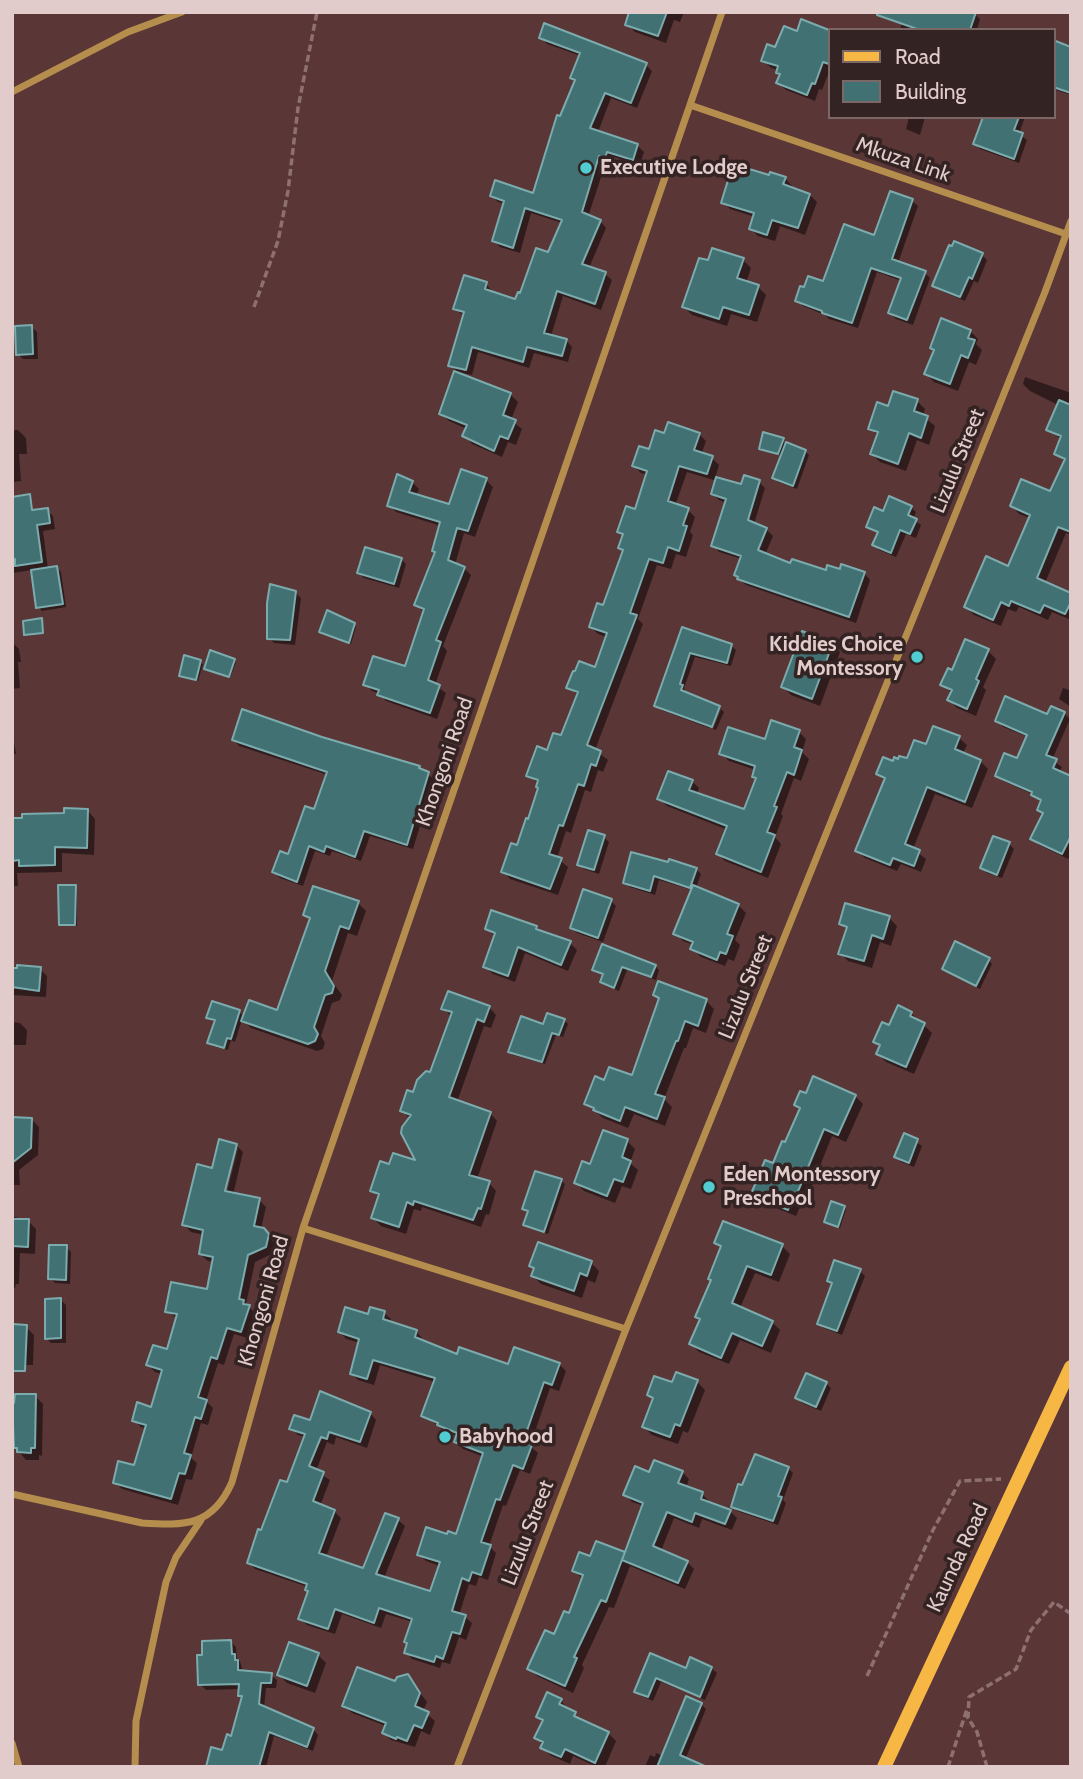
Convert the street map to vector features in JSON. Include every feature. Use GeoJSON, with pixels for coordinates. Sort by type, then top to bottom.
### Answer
{"type":"FeatureCollection","features":[{"type":"Feature","properties":{"kind":"main road","name":"Kaunda Road"},"geometry":{"type":"LineString","coordinates":[[884,1767],[1071,1367]]}},
{"type":"Feature","properties":{"kind":"street"},"geometry":{"type":"LineString","coordinates":[[12,92],[128,32],[182,12]]}},
{"type":"Feature","properties":{"kind":"street","name":"Khongoni Road"},"geometry":{"type":"LineString","coordinates":[[135,1767],[136,1721],[166,1583],[176,1557],[202,1519],[215,1511],[225,1499],[232,1482],[303,1228],[722,12]]}},
{"type":"Feature","properties":{"kind":"street","name":"Mkuza Link"},"geometry":{"type":"LineString","coordinates":[[690,105],[1066,234]]}},
{"type":"Feature","properties":{"kind":"street","name":"Lizulu Street"},"geometry":{"type":"LineString","coordinates":[[457,1767],[626,1329],[1040,305],[1071,221]]}},
{"type":"Feature","properties":{"kind":"street"},"geometry":{"type":"LineString","coordinates":[[303,1228],[626,1329]]}},
{"type":"Feature","properties":{"kind":"street"},"geometry":{"type":"LineString","coordinates":[[12,1494],[142,1523],[182,1524],[202,1519]]}},
{"type":"Feature","properties":{"kind":"street"},"geometry":{"type":"LineString","coordinates":[[12,1743],[19,1767]]}},
{"type":"Feature","properties":{"kind":"path"},"geometry":{"type":"LineString","coordinates":[[254,307],[278,241],[288,191],[298,108],[317,12]]}},
{"type":"Feature","properties":{"kind":"path"},"geometry":{"type":"LineString","coordinates":[[867,1676],[933,1530],[960,1481],[1018,1479]]}},
{"type":"Feature","properties":{"kind":"path"},"geometry":{"type":"LineString","coordinates":[[948,1767],[969,1697],[1016,1669],[1031,1630],[1054,1602],[1071,1614]]}},
{"type":"Feature","properties":{"kind":"path"},"geometry":{"type":"LineString","coordinates":[[967,1707],[968,1718],[977,1732],[987,1767]]}},
{"type":"Feature","properties":{"kind":"building"},"geometry":{"type":"Polygon","coordinates":[[[629,12],[667,12],[658,36],[625,25],[629,12]]]}},
{"type":"Feature","properties":{"kind":"building"},"geometry":{"type":"Polygon","coordinates":[[[877,12],[976,12],[971,28],[914,28],[877,15],[877,12]]]}},
{"type":"Feature","properties":{"kind":"building"},"geometry":{"type":"Polygon","coordinates":[[[801,19],[828,30],[828,64],[823,62],[815,84],[812,83],[807,95],[776,83],[780,74],[776,73],[778,66],[761,61],[767,44],[775,47],[784,26],[797,31],[801,19]]]}},
{"type":"Feature","properties":{"kind":"building"},"geometry":{"type":"Polygon","coordinates":[[[544,23],[647,63],[631,103],[605,93],[590,128],[638,144],[633,160],[607,152],[605,158],[599,156],[582,212],[601,220],[582,264],[606,272],[595,304],[557,291],[544,333],[567,339],[562,356],[527,347],[523,362],[472,347],[466,370],[448,366],[464,312],[453,309],[464,275],[487,282],[485,289],[515,299],[518,292],[520,293],[536,248],[548,252],[562,220],[525,208],[513,248],[492,241],[504,201],[490,196],[495,180],[533,193],[557,115],[560,116],[575,80],[570,78],[580,53],[539,38],[544,23]]]}},
{"type":"Feature","properties":{"kind":"building"},"geometry":{"type":"Polygon","coordinates":[[[1055,41],[1071,47],[1071,93],[1055,88],[1055,41]]]}},
{"type":"Feature","properties":{"kind":"building"},"geometry":{"type":"Polygon","coordinates":[[[982,119],[1018,119],[1014,130],[1023,133],[1014,159],[973,144],[982,119]]]}},
{"type":"Feature","properties":{"kind":"building"},"geometry":{"type":"Polygon","coordinates":[[[733,164],[769,175],[770,172],[786,177],[783,184],[810,194],[798,228],[772,220],[767,235],[749,229],[754,213],[721,203],[733,164]]]}},
{"type":"Feature","properties":{"kind":"building"},"geometry":{"type":"Polygon","coordinates":[[[890,191],[913,199],[892,259],[926,271],[907,320],[888,313],[901,278],[871,268],[852,323],[795,301],[800,286],[804,287],[808,276],[823,281],[844,224],[874,235],[890,191]]]}},
{"type":"Feature","properties":{"kind":"building"},"geometry":{"type":"Polygon","coordinates":[[[954,241],[983,253],[972,279],[969,277],[960,297],[932,286],[949,245],[952,246],[954,241]]]}},
{"type":"Feature","properties":{"kind":"building"},"geometry":{"type":"Polygon","coordinates":[[[712,248],[744,258],[737,278],[759,285],[749,315],[723,307],[719,319],[682,307],[699,258],[708,260],[712,248]]]}},
{"type":"Feature","properties":{"kind":"building"},"geometry":{"type":"Polygon","coordinates":[[[941,318],[971,330],[968,338],[975,340],[968,358],[961,355],[950,384],[924,374],[934,350],[930,348],[941,318]]]}},
{"type":"Feature","properties":{"kind":"building"},"geometry":{"type":"Polygon","coordinates":[[[32,325],[33,354],[16,355],[15,326],[32,325]]]}},
{"type":"Feature","properties":{"kind":"building"},"geometry":{"type":"Polygon","coordinates":[[[454,371],[511,393],[503,415],[516,420],[508,439],[500,436],[494,451],[462,436],[467,425],[439,414],[454,371]]]}},
{"type":"Feature","properties":{"kind":"building"},"geometry":{"type":"Polygon","coordinates":[[[893,391],[918,399],[914,411],[928,416],[921,438],[909,433],[898,464],[870,454],[878,432],[868,429],[877,402],[888,406],[893,391]]]}},
{"type":"Feature","properties":{"kind":"building"},"geometry":{"type":"Polygon","coordinates":[[[1059,400],[1071,405],[1071,532],[1058,527],[1037,578],[1071,593],[1071,602],[1065,614],[1044,605],[1040,613],[1011,601],[1009,606],[1001,602],[993,620],[964,607],[986,556],[1008,566],[1030,515],[1010,506],[1021,479],[1050,491],[1065,459],[1054,454],[1061,436],[1046,430],[1059,400]]]}},
{"type":"Feature","properties":{"kind":"building"},"geometry":{"type":"Polygon","coordinates":[[[668,422],[700,433],[694,450],[713,456],[707,474],[679,466],[668,501],[689,508],[683,525],[687,526],[679,551],[668,547],[663,563],[649,559],[630,613],[637,615],[587,745],[601,751],[596,766],[591,764],[584,786],[578,784],[563,826],[559,825],[549,854],[562,858],[550,889],[501,872],[511,843],[517,845],[538,788],[538,780],[526,776],[537,746],[547,750],[553,733],[561,735],[578,692],[566,688],[573,671],[579,661],[595,667],[607,633],[589,627],[597,603],[603,605],[623,550],[618,548],[623,534],[617,532],[626,506],[635,509],[647,471],[632,466],[639,446],[649,449],[655,430],[664,433],[668,422]]]}},
{"type":"Feature","properties":{"kind":"building"},"geometry":{"type":"Polygon","coordinates":[[[763,432],[784,438],[778,454],[759,449],[763,432]]]}},
{"type":"Feature","properties":{"kind":"building"},"geometry":{"type":"Polygon","coordinates":[[[786,442],[806,450],[793,486],[772,478],[786,442]]]}},
{"type":"Feature","properties":{"kind":"building"},"geometry":{"type":"Polygon","coordinates":[[[461,469],[487,478],[468,531],[457,528],[448,560],[465,567],[436,640],[441,642],[428,680],[440,685],[430,713],[377,695],[379,690],[363,685],[373,656],[405,666],[424,609],[414,605],[435,552],[432,551],[440,522],[387,506],[397,474],[413,481],[409,492],[449,504],[461,469]]]}},
{"type":"Feature","properties":{"kind":"building"},"geometry":{"type":"Polygon","coordinates":[[[744,475],[760,480],[748,520],[767,528],[758,550],[790,563],[792,559],[826,570],[827,565],[840,569],[841,564],[865,572],[849,617],[737,579],[734,575],[741,556],[711,546],[726,499],[711,494],[716,477],[741,484],[744,475]]]}},
{"type":"Feature","properties":{"kind":"building"},"geometry":{"type":"Polygon","coordinates":[[[30,494],[32,510],[48,508],[50,523],[37,525],[42,562],[15,566],[15,559],[12,560],[12,497],[30,494]]]}},
{"type":"Feature","properties":{"kind":"building"},"geometry":{"type":"Polygon","coordinates":[[[889,496],[912,506],[908,515],[917,519],[910,534],[900,530],[891,553],[872,545],[878,532],[866,527],[874,507],[883,511],[889,496]]]}},
{"type":"Feature","properties":{"kind":"building"},"geometry":{"type":"Polygon","coordinates":[[[365,547],[402,558],[394,584],[357,573],[365,547]]]}},
{"type":"Feature","properties":{"kind":"building"},"geometry":{"type":"Polygon","coordinates":[[[57,566],[63,604],[36,608],[31,570],[57,566]]]}},
{"type":"Feature","properties":{"kind":"building"},"geometry":{"type":"Polygon","coordinates":[[[270,584],[296,591],[290,640],[267,639],[270,584]]]}},
{"type":"Feature","properties":{"kind":"building"},"geometry":{"type":"Polygon","coordinates":[[[327,610],[355,623],[349,643],[319,632],[327,610]]]}},
{"type":"Feature","properties":{"kind":"building"},"geometry":{"type":"Polygon","coordinates":[[[42,618],[43,633],[24,635],[23,621],[42,618]]]}},
{"type":"Feature","properties":{"kind":"building"},"geometry":{"type":"Polygon","coordinates":[[[682,627],[732,644],[727,663],[690,653],[680,684],[683,685],[681,690],[720,706],[712,727],[654,706],[682,627]]]}},
{"type":"Feature","properties":{"kind":"building"},"geometry":{"type":"Polygon","coordinates":[[[802,631],[833,643],[812,699],[781,687],[802,631]]]}},
{"type":"Feature","properties":{"kind":"building"},"geometry":{"type":"Polygon","coordinates":[[[965,639],[989,649],[967,709],[947,700],[952,690],[940,685],[948,668],[952,670],[965,639]]]}},
{"type":"Feature","properties":{"kind":"building"},"geometry":{"type":"Polygon","coordinates":[[[210,650],[235,659],[229,677],[204,669],[210,650]]]}},
{"type":"Feature","properties":{"kind":"building"},"geometry":{"type":"Polygon","coordinates":[[[184,655],[201,660],[196,680],[179,676],[184,655]]]}},
{"type":"Feature","properties":{"kind":"building"},"geometry":{"type":"Polygon","coordinates":[[[1005,696],[1047,714],[1051,706],[1065,712],[1046,755],[1057,759],[1053,768],[1071,776],[1071,836],[1062,854],[1030,839],[1043,813],[1037,810],[1041,800],[1031,795],[1032,792],[995,776],[1004,753],[1017,758],[1027,735],[995,721],[1005,696]]]}},
{"type":"Feature","properties":{"kind":"building"},"geometry":{"type":"Polygon","coordinates":[[[242,709],[322,737],[420,766],[419,768],[429,772],[407,845],[364,831],[355,857],[326,846],[324,852],[309,846],[297,882],[272,872],[280,851],[288,854],[305,806],[314,809],[327,772],[232,740],[242,709]]]}},
{"type":"Feature","properties":{"kind":"building"},"geometry":{"type":"Polygon","coordinates":[[[771,720],[800,730],[794,747],[802,750],[794,775],[787,772],[774,806],[777,807],[767,832],[775,835],[761,872],[716,854],[727,826],[657,799],[668,771],[693,780],[689,790],[744,809],[756,778],[752,777],[755,766],[719,754],[728,727],[765,739],[771,720]]]}},
{"type":"Feature","properties":{"kind":"building"},"geometry":{"type":"Polygon","coordinates":[[[933,726],[960,736],[955,749],[981,760],[965,802],[927,787],[905,844],[920,850],[914,866],[893,858],[890,865],[855,851],[885,778],[876,774],[883,757],[893,761],[894,757],[907,758],[914,740],[926,744],[933,726]]]}},
{"type":"Feature","properties":{"kind":"building"},"geometry":{"type":"Polygon","coordinates":[[[64,808],[88,809],[87,848],[55,847],[55,865],[19,866],[19,860],[12,861],[12,818],[22,818],[22,814],[64,813],[64,808]]]}},
{"type":"Feature","properties":{"kind":"building"},"geometry":{"type":"Polygon","coordinates":[[[588,830],[605,835],[594,870],[577,865],[588,830]]]}},
{"type":"Feature","properties":{"kind":"building"},"geometry":{"type":"Polygon","coordinates":[[[993,836],[1010,842],[997,875],[980,868],[993,836]]]}},
{"type":"Feature","properties":{"kind":"building"},"geometry":{"type":"Polygon","coordinates":[[[631,852],[668,862],[669,859],[697,868],[690,888],[654,876],[650,891],[623,883],[631,852]]]}},
{"type":"Feature","properties":{"kind":"building"},"geometry":{"type":"Polygon","coordinates":[[[58,885],[76,885],[75,925],[59,925],[58,885]]]}},
{"type":"Feature","properties":{"kind":"building"},"geometry":{"type":"Polygon","coordinates":[[[693,885],[739,904],[727,934],[733,936],[726,954],[720,952],[717,960],[690,949],[693,942],[673,934],[693,885]]]}},
{"type":"Feature","properties":{"kind":"building"},"geometry":{"type":"Polygon","coordinates":[[[313,886],[359,901],[349,929],[340,926],[325,971],[334,986],[332,993],[325,995],[314,1027],[318,1034],[315,1041],[308,1044],[241,1021],[249,1000],[277,1010],[310,918],[303,915],[313,886]]]}},
{"type":"Feature","properties":{"kind":"building"},"geometry":{"type":"Polygon","coordinates":[[[583,889],[612,899],[598,938],[570,928],[583,889]]]}},
{"type":"Feature","properties":{"kind":"building"},"geometry":{"type":"Polygon","coordinates":[[[845,903],[890,916],[883,939],[872,935],[864,961],[838,954],[847,927],[839,924],[845,903]]]}},
{"type":"Feature","properties":{"kind":"building"},"geometry":{"type":"Polygon","coordinates":[[[491,910],[571,941],[561,965],[518,947],[508,976],[483,967],[495,933],[485,929],[491,910]]]}},
{"type":"Feature","properties":{"kind":"building"},"geometry":{"type":"Polygon","coordinates":[[[955,941],[990,958],[976,986],[942,969],[955,941]]]}},
{"type":"Feature","properties":{"kind":"building"},"geometry":{"type":"Polygon","coordinates":[[[602,944],[656,965],[651,977],[622,967],[614,988],[600,982],[603,974],[592,970],[602,944]]]}},
{"type":"Feature","properties":{"kind":"building"},"geometry":{"type":"Polygon","coordinates":[[[17,965],[41,967],[39,991],[12,987],[12,968],[17,968],[17,965]]]}},
{"type":"Feature","properties":{"kind":"building"},"geometry":{"type":"Polygon","coordinates":[[[658,981],[707,999],[698,1026],[685,1021],[676,1041],[655,1094],[665,1097],[657,1119],[625,1107],[620,1121],[584,1104],[595,1076],[604,1080],[609,1067],[632,1075],[659,998],[653,995],[658,981]]]}},
{"type":"Feature","properties":{"kind":"building"},"geometry":{"type":"Polygon","coordinates":[[[448,991],[490,1006],[484,1022],[477,1019],[449,1097],[491,1112],[469,1175],[490,1181],[481,1209],[478,1208],[473,1220],[414,1201],[413,1205],[407,1202],[399,1227],[371,1218],[379,1194],[370,1191],[380,1161],[389,1164],[393,1153],[415,1160],[401,1133],[411,1115],[400,1111],[407,1090],[413,1092],[417,1080],[426,1071],[430,1072],[452,1012],[441,1009],[448,991]]]}},
{"type":"Feature","properties":{"kind":"building"},"geometry":{"type":"Polygon","coordinates":[[[212,1001],[240,1010],[231,1039],[227,1038],[224,1048],[207,1043],[215,1020],[206,1018],[212,1001]]]}},
{"type":"Feature","properties":{"kind":"building"},"geometry":{"type":"Polygon","coordinates":[[[898,1005],[912,1012],[910,1016],[925,1023],[906,1067],[876,1054],[880,1045],[873,1042],[882,1022],[889,1025],[898,1005]]]}},
{"type":"Feature","properties":{"kind":"building"},"geometry":{"type":"Polygon","coordinates":[[[547,1013],[565,1019],[559,1035],[552,1033],[542,1062],[508,1052],[521,1016],[543,1024],[547,1013]]]}},
{"type":"Feature","properties":{"kind":"building"},"geometry":{"type":"Polygon","coordinates":[[[813,1076],[856,1095],[838,1135],[824,1129],[788,1210],[751,1194],[765,1160],[773,1163],[782,1141],[785,1142],[800,1108],[794,1105],[800,1091],[806,1093],[813,1076]]]}},
{"type":"Feature","properties":{"kind":"building"},"geometry":{"type":"Polygon","coordinates":[[[12,1117],[32,1118],[31,1148],[12,1163],[12,1117]]]}},
{"type":"Feature","properties":{"kind":"building"},"geometry":{"type":"Polygon","coordinates":[[[603,1130],[628,1139],[622,1157],[631,1161],[623,1182],[614,1179],[607,1196],[574,1183],[582,1161],[590,1164],[603,1130]]]}},
{"type":"Feature","properties":{"kind":"building"},"geometry":{"type":"Polygon","coordinates":[[[904,1133],[918,1139],[909,1163],[894,1157],[904,1133]]]}},
{"type":"Feature","properties":{"kind":"building"},"geometry":{"type":"Polygon","coordinates":[[[219,1139],[237,1144],[225,1191],[260,1198],[254,1226],[264,1228],[269,1234],[266,1247],[248,1255],[239,1299],[244,1300],[243,1304],[250,1305],[241,1332],[227,1328],[217,1359],[211,1357],[198,1397],[207,1400],[201,1419],[195,1417],[184,1453],[191,1455],[185,1474],[179,1473],[171,1499],[113,1483],[118,1461],[134,1465],[146,1425],[132,1421],[137,1402],[151,1407],[162,1370],[146,1365],[153,1345],[167,1349],[177,1314],[165,1312],[171,1282],[207,1289],[213,1257],[199,1254],[203,1230],[182,1225],[197,1164],[212,1168],[219,1139]]]}},
{"type":"Feature","properties":{"kind":"building"},"geometry":{"type":"Polygon","coordinates":[[[535,1171],[562,1179],[544,1232],[523,1225],[528,1211],[522,1209],[535,1171]]]}},
{"type":"Feature","properties":{"kind":"building"},"geometry":{"type":"Polygon","coordinates":[[[831,1201],[845,1206],[838,1227],[824,1222],[831,1201]]]}},
{"type":"Feature","properties":{"kind":"building"},"geometry":{"type":"Polygon","coordinates":[[[12,1219],[29,1219],[28,1247],[12,1246],[12,1219]]]}},
{"type":"Feature","properties":{"kind":"building"},"geometry":{"type":"Polygon","coordinates":[[[723,1221],[783,1244],[771,1275],[747,1266],[732,1303],[773,1321],[762,1346],[732,1333],[721,1358],[689,1344],[700,1319],[695,1317],[711,1280],[708,1279],[721,1246],[714,1243],[723,1221]]]}},
{"type":"Feature","properties":{"kind":"building"},"geometry":{"type":"Polygon","coordinates":[[[538,1242],[592,1261],[587,1276],[580,1273],[574,1291],[531,1276],[534,1268],[529,1266],[538,1242]]]}},
{"type":"Feature","properties":{"kind":"building"},"geometry":{"type":"Polygon","coordinates":[[[49,1245],[67,1245],[66,1280],[48,1279],[49,1245]]]}},
{"type":"Feature","properties":{"kind":"building"},"geometry":{"type":"Polygon","coordinates":[[[834,1260],[861,1269],[837,1331],[817,1324],[832,1283],[827,1281],[834,1260]]]}},
{"type":"Feature","properties":{"kind":"building"},"geometry":{"type":"Polygon","coordinates":[[[61,1298],[61,1338],[45,1339],[45,1299],[61,1298]]]}},
{"type":"Feature","properties":{"kind":"building"},"geometry":{"type":"Polygon","coordinates":[[[345,1307],[368,1314],[370,1307],[385,1311],[383,1319],[417,1330],[415,1337],[457,1354],[459,1347],[508,1364],[514,1347],[560,1363],[552,1385],[544,1382],[523,1442],[532,1445],[523,1469],[513,1465],[500,1500],[496,1499],[481,1542],[491,1545],[481,1575],[472,1572],[469,1581],[462,1578],[452,1611],[466,1615],[460,1634],[452,1632],[443,1659],[436,1656],[434,1662],[404,1653],[407,1643],[404,1642],[412,1619],[379,1608],[374,1623],[335,1609],[328,1629],[298,1619],[308,1591],[305,1590],[307,1584],[247,1563],[258,1529],[261,1530],[280,1480],[287,1482],[305,1434],[289,1429],[294,1415],[310,1420],[320,1391],[371,1412],[360,1442],[329,1432],[327,1439],[321,1437],[309,1466],[324,1472],[313,1501],[335,1510],[319,1553],[363,1568],[385,1513],[399,1518],[376,1574],[430,1591],[440,1562],[417,1555],[426,1527],[456,1534],[483,1453],[454,1442],[457,1433],[421,1416],[435,1378],[373,1360],[367,1379],[350,1374],[359,1339],[338,1332],[345,1307]]]}},
{"type":"Feature","properties":{"kind":"building"},"geometry":{"type":"Polygon","coordinates":[[[12,1324],[27,1325],[25,1371],[12,1371],[12,1324]]]}},
{"type":"Feature","properties":{"kind":"building"},"geometry":{"type":"Polygon","coordinates":[[[676,1372],[698,1380],[680,1426],[675,1424],[670,1437],[642,1427],[653,1398],[647,1395],[654,1376],[672,1382],[676,1372]]]}},
{"type":"Feature","properties":{"kind":"building"},"geometry":{"type":"Polygon","coordinates":[[[806,1373],[827,1382],[816,1407],[795,1398],[806,1373]]]}},
{"type":"Feature","properties":{"kind":"building"},"geometry":{"type":"Polygon","coordinates":[[[15,1394],[36,1394],[35,1448],[31,1448],[31,1453],[17,1452],[17,1448],[14,1448],[12,1403],[15,1394]]]}},
{"type":"Feature","properties":{"kind":"building"},"geometry":{"type":"Polygon","coordinates":[[[755,1454],[789,1467],[778,1496],[782,1497],[773,1521],[731,1507],[738,1484],[742,1485],[755,1454]]]}},
{"type":"Feature","properties":{"kind":"building"},"geometry":{"type":"Polygon","coordinates":[[[654,1460],[683,1471],[678,1483],[703,1492],[701,1499],[731,1510],[725,1524],[695,1513],[692,1522],[667,1512],[653,1546],[688,1561],[678,1583],[622,1560],[643,1503],[623,1495],[635,1466],[649,1472],[654,1460]]]}},
{"type":"Feature","properties":{"kind":"building"},"geometry":{"type":"Polygon","coordinates":[[[596,1541],[625,1552],[606,1602],[601,1600],[574,1657],[577,1658],[565,1686],[527,1669],[545,1630],[554,1634],[564,1611],[569,1613],[583,1575],[572,1571],[579,1552],[590,1556],[596,1541]]]}},
{"type":"Feature","properties":{"kind":"building"},"geometry":{"type":"Polygon","coordinates":[[[231,1640],[232,1654],[235,1654],[235,1660],[238,1660],[238,1670],[272,1673],[271,1683],[261,1683],[259,1704],[314,1728],[307,1747],[269,1732],[259,1767],[206,1767],[211,1747],[222,1750],[227,1734],[231,1736],[242,1696],[238,1696],[239,1684],[198,1685],[197,1655],[202,1655],[202,1641],[231,1640]]]}},
{"type":"Feature","properties":{"kind":"building"},"geometry":{"type":"Polygon","coordinates":[[[289,1642],[319,1653],[307,1686],[277,1675],[289,1642]]]}},
{"type":"Feature","properties":{"kind":"building"},"geometry":{"type":"Polygon","coordinates":[[[650,1653],[686,1668],[690,1657],[712,1667],[700,1697],[656,1678],[648,1697],[634,1692],[650,1653]]]}},
{"type":"Feature","properties":{"kind":"building"},"geometry":{"type":"Polygon","coordinates":[[[357,1667],[395,1681],[397,1677],[408,1674],[420,1693],[415,1706],[429,1712],[422,1728],[414,1725],[407,1741],[382,1733],[386,1723],[342,1706],[357,1667]]]}},
{"type":"Feature","properties":{"kind":"building"},"geometry":{"type":"Polygon","coordinates":[[[547,1692],[562,1699],[559,1704],[576,1712],[574,1716],[609,1732],[595,1763],[565,1749],[561,1757],[540,1748],[543,1742],[534,1738],[543,1720],[536,1717],[547,1692]]]}},
{"type":"Feature","properties":{"kind":"building"},"geometry":{"type":"Polygon","coordinates":[[[686,1696],[702,1703],[680,1755],[707,1767],[657,1767],[686,1696]]]}},
{"type":"Feature","properties":{"kind":"place","name":"Executive Lodge"},"geometry":{"type":"Point","coordinates":[586,168]}},
{"type":"Feature","properties":{"kind":"place","name":"Kiddies Choice Montessory"},"geometry":{"type":"Point","coordinates":[917,657]}},
{"type":"Feature","properties":{"kind":"place","name":"Eden Montessory Preschool"},"geometry":{"type":"Point","coordinates":[709,1187]}},
{"type":"Feature","properties":{"kind":"place","name":"Babyhood"},"geometry":{"type":"Point","coordinates":[445,1437]}}]}
